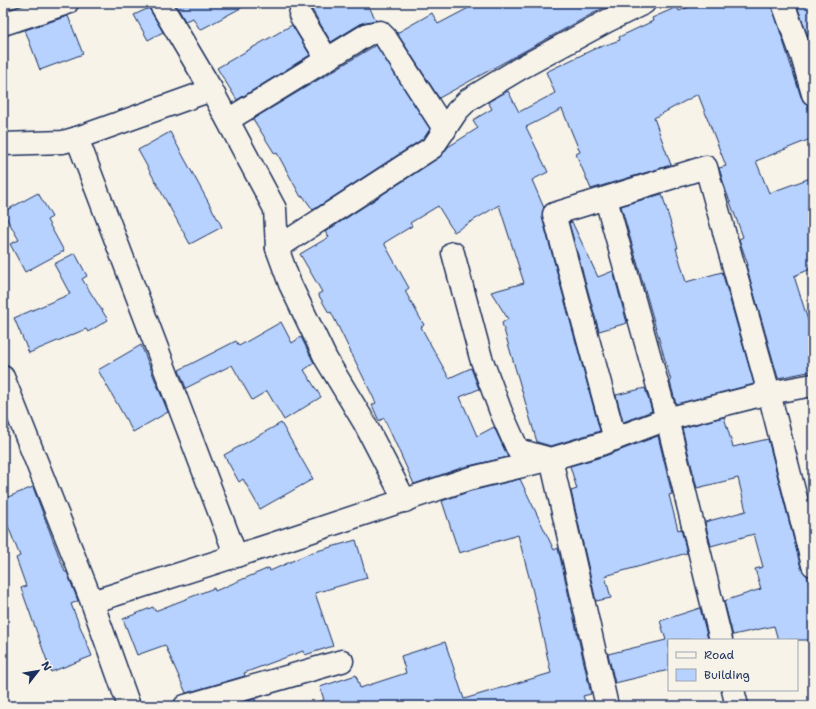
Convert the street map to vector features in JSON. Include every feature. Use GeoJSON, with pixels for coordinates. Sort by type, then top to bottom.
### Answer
{"type":"FeatureCollection","features":[{"type":"Feature","properties":{"kind":"street"},"geometry":{"type":"LineString","coordinates":[[3,24],[67,3]]}},
{"type":"Feature","properties":{"kind":"street"},"geometry":{"type":"LineString","coordinates":[[160,3],[211,89],[275,209],[277,248],[290,284],[326,359],[364,422],[405,501]]}},
{"type":"Feature","properties":{"kind":"street"},"geometry":{"type":"LineString","coordinates":[[277,248],[433,146],[457,110],[468,100],[519,69],[607,21],[644,3]]}},
{"type":"Feature","properties":{"kind":"street"},"geometry":{"type":"LineString","coordinates":[[783,3],[802,56],[813,94]]}},
{"type":"Feature","properties":{"kind":"street"},"geometry":{"type":"LineString","coordinates":[[300,15],[327,59]]}},
{"type":"Feature","properties":{"kind":"street"},"geometry":{"type":"LineString","coordinates":[[228,120],[368,34],[380,32],[445,130]]}},
{"type":"Feature","properties":{"kind":"street"},"geometry":{"type":"LineString","coordinates":[[3,144],[63,142],[211,89]]}},
{"type":"Feature","properties":{"kind":"street"},"geometry":{"type":"LineString","coordinates":[[77,138],[236,556]]}},
{"type":"Feature","properties":{"kind":"street"},"geometry":{"type":"LineString","coordinates":[[615,439],[554,214],[706,167],[769,393],[813,565]]}},
{"type":"Feature","properties":{"kind":"street"},"geometry":{"type":"LineString","coordinates":[[606,199],[667,419],[721,639]]}},
{"type":"Feature","properties":{"kind":"street"},"geometry":{"type":"LineString","coordinates":[[453,253],[481,358],[501,412],[518,450],[551,459]]}},
{"type":"Feature","properties":{"kind":"street"},"geometry":{"type":"LineString","coordinates":[[3,376],[92,602],[129,706]]}},
{"type":"Feature","properties":{"kind":"street"},"geometry":{"type":"LineString","coordinates":[[92,602],[405,501],[468,479],[551,459],[615,439],[667,419],[769,393],[813,385]]}},
{"type":"Feature","properties":{"kind":"street"},"geometry":{"type":"LineString","coordinates":[[551,459],[607,706]]}},
{"type":"Feature","properties":{"kind":"street"},"geometry":{"type":"LineString","coordinates":[[185,706],[342,661]]}},
{"type":"Feature","properties":{"kind":"street"},"geometry":{"type":"LineString","coordinates":[[734,691],[737,706]]}},
{"type":"Feature","properties":{"kind":"building"},"geometry":{"type":"Polygon","coordinates":[[[175,3],[250,3],[200,30],[193,18],[185,21],[175,3]]]}},
{"type":"Feature","properties":{"kind":"building"},"geometry":{"type":"Polygon","coordinates":[[[302,3],[367,3],[376,20],[362,23],[331,42],[311,8],[302,3]]]}},
{"type":"Feature","properties":{"kind":"building"},"geometry":{"type":"Polygon","coordinates":[[[478,3],[612,3],[439,98],[397,33],[432,13],[438,24],[478,3]]]}},
{"type":"Feature","properties":{"kind":"building"},"geometry":{"type":"Polygon","coordinates":[[[699,3],[771,3],[801,97],[807,104],[813,120],[813,138],[756,161],[769,193],[813,177],[813,268],[794,276],[813,336],[813,371],[778,378],[746,265],[748,265],[739,239],[743,237],[719,168],[726,166],[698,94],[654,118],[671,165],[591,189],[576,154],[580,152],[562,109],[526,127],[548,172],[532,180],[544,208],[542,217],[600,431],[551,446],[537,442],[502,323],[508,319],[491,292],[524,283],[499,205],[454,232],[438,206],[410,223],[412,226],[384,243],[409,288],[405,291],[424,325],[421,327],[449,378],[471,368],[479,389],[460,397],[477,436],[494,427],[508,457],[464,467],[414,484],[384,418],[379,421],[372,405],[376,403],[331,312],[329,313],[318,294],[322,292],[300,254],[329,237],[325,232],[440,157],[448,147],[478,128],[473,120],[492,109],[488,102],[508,91],[519,112],[555,93],[546,72],[594,49],[620,40],[619,37],[653,21],[652,18],[677,7],[679,11],[699,3]]]}},
{"type":"Feature","properties":{"kind":"building"},"geometry":{"type":"Polygon","coordinates":[[[796,3],[813,3],[813,50],[796,3]]]}},
{"type":"Feature","properties":{"kind":"building"},"geometry":{"type":"Polygon","coordinates":[[[149,8],[163,32],[148,40],[134,15],[149,8]]]}},
{"type":"Feature","properties":{"kind":"building"},"geometry":{"type":"Polygon","coordinates":[[[68,16],[83,54],[40,70],[25,30],[68,16]]]}},
{"type":"Feature","properties":{"kind":"building"},"geometry":{"type":"Polygon","coordinates":[[[292,25],[310,55],[237,100],[217,68],[292,25]]]}},
{"type":"Feature","properties":{"kind":"building"},"geometry":{"type":"Polygon","coordinates":[[[376,45],[430,129],[424,138],[313,210],[303,196],[301,197],[277,153],[275,154],[253,119],[376,45]]]}},
{"type":"Feature","properties":{"kind":"building"},"geometry":{"type":"Polygon","coordinates":[[[170,132],[222,227],[190,244],[138,150],[170,132]]]}},
{"type":"Feature","properties":{"kind":"building"},"geometry":{"type":"Polygon","coordinates":[[[38,193],[52,217],[47,220],[64,251],[25,272],[10,244],[19,240],[3,212],[38,193]]]}},
{"type":"Feature","properties":{"kind":"building"},"geometry":{"type":"Polygon","coordinates":[[[662,194],[678,248],[676,248],[686,282],[722,272],[754,384],[676,404],[671,381],[621,206],[662,194]]]}},
{"type":"Feature","properties":{"kind":"building"},"geometry":{"type":"Polygon","coordinates":[[[572,222],[598,277],[613,271],[627,323],[599,331],[569,223],[572,222]]]}},
{"type":"Feature","properties":{"kind":"building"},"geometry":{"type":"Polygon","coordinates":[[[75,253],[87,276],[82,279],[108,320],[88,332],[86,329],[29,353],[14,318],[70,294],[54,264],[75,253]]]}},
{"type":"Feature","properties":{"kind":"building"},"geometry":{"type":"Polygon","coordinates":[[[281,322],[292,343],[301,337],[314,363],[304,370],[321,397],[284,420],[267,391],[252,400],[232,365],[186,388],[179,370],[236,341],[239,346],[281,322]]]}},
{"type":"Feature","properties":{"kind":"building"},"geometry":{"type":"Polygon","coordinates":[[[141,345],[168,412],[133,432],[98,370],[141,345]]]}},
{"type":"Feature","properties":{"kind":"building"},"geometry":{"type":"Polygon","coordinates":[[[645,388],[652,411],[623,422],[616,395],[645,388]]]}},
{"type":"Feature","properties":{"kind":"building"},"geometry":{"type":"Polygon","coordinates":[[[724,417],[733,447],[768,439],[801,568],[807,576],[813,595],[813,640],[778,639],[774,626],[733,635],[724,601],[761,589],[755,569],[763,567],[754,534],[711,546],[705,522],[746,511],[738,478],[697,488],[682,428],[724,417]]]}},
{"type":"Feature","properties":{"kind":"building"},"geometry":{"type":"Polygon","coordinates":[[[281,423],[313,479],[260,509],[243,479],[239,482],[224,455],[281,423]]]}},
{"type":"Feature","properties":{"kind":"building"},"geometry":{"type":"Polygon","coordinates":[[[658,436],[672,494],[669,495],[678,530],[681,529],[687,553],[605,576],[611,598],[596,601],[571,491],[577,489],[570,466],[605,456],[658,436]]]}},
{"type":"Feature","properties":{"kind":"building"},"geometry":{"type":"Polygon","coordinates":[[[520,479],[554,550],[558,548],[591,694],[583,696],[587,706],[317,706],[316,703],[324,700],[320,687],[356,675],[360,688],[406,673],[401,656],[445,642],[464,699],[551,673],[533,592],[518,535],[459,553],[442,501],[471,491],[520,479]]]}},
{"type":"Feature","properties":{"kind":"building"},"geometry":{"type":"Polygon","coordinates":[[[33,487],[65,572],[67,572],[78,601],[71,604],[92,656],[51,672],[21,588],[26,586],[16,558],[20,556],[3,514],[3,499],[33,487]]]}},
{"type":"Feature","properties":{"kind":"building"},"geometry":{"type":"Polygon","coordinates":[[[356,540],[367,578],[315,593],[333,646],[305,655],[303,651],[244,673],[245,676],[186,693],[165,645],[137,655],[123,619],[153,607],[155,611],[214,588],[215,591],[269,568],[270,571],[310,553],[356,540]]]}},
{"type":"Feature","properties":{"kind":"building"},"geometry":{"type":"Polygon","coordinates":[[[700,608],[708,639],[668,639],[668,670],[615,683],[608,654],[666,640],[660,621],[700,608]]]}},
{"type":"Feature","properties":{"kind":"building"},"geometry":{"type":"Polygon","coordinates":[[[255,699],[257,706],[230,706],[255,699]]]}}]}
